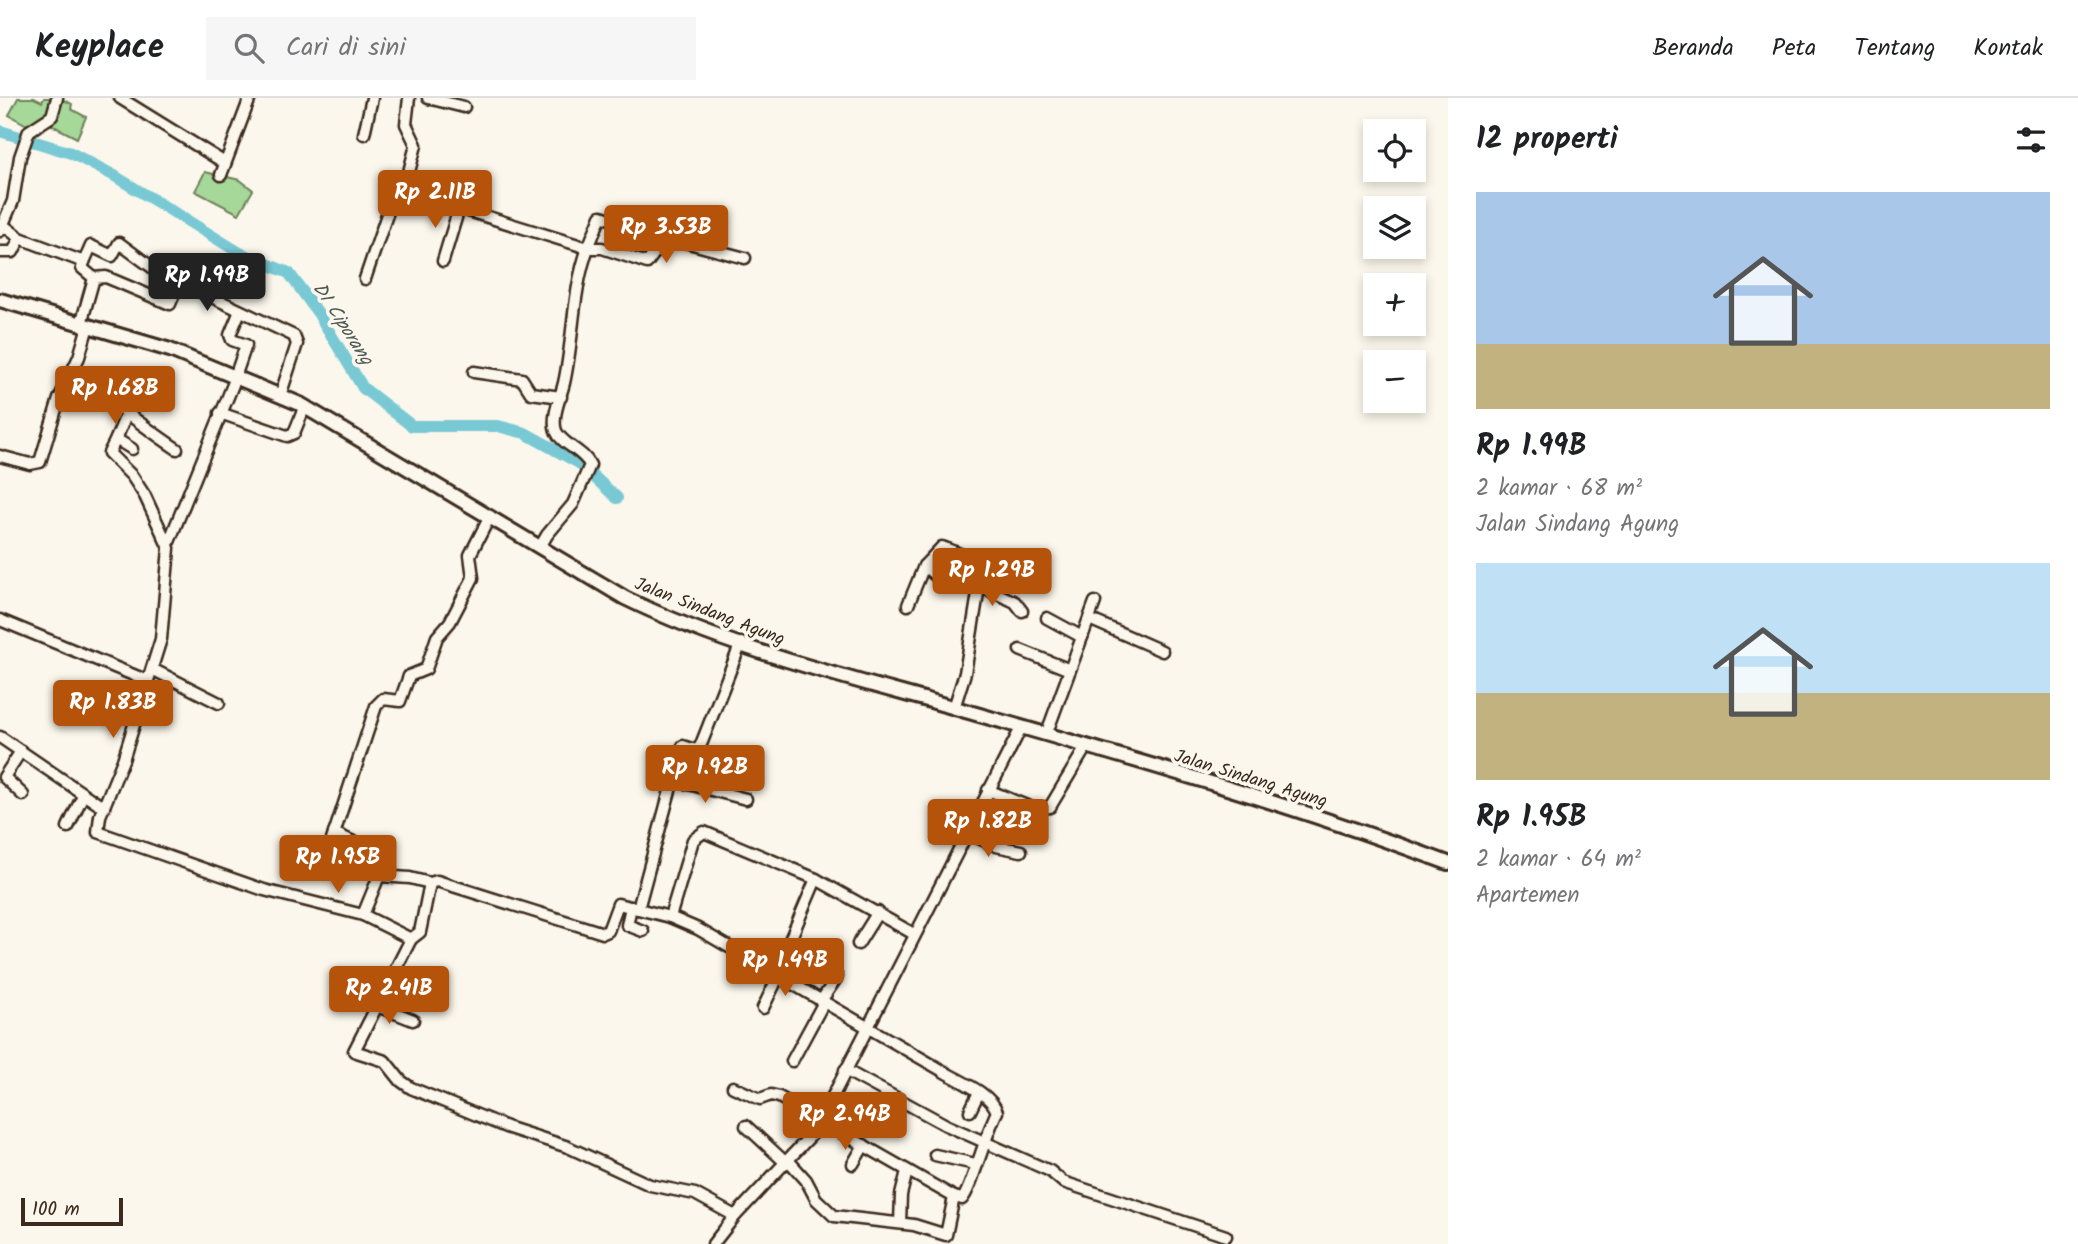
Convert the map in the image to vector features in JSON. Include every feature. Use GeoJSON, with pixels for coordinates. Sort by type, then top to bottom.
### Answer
{"type":"FeatureCollection","features":[{"type":"Feature","properties":{"kind":"main road","name":"Jalan Sindang Agung"},"geometry":{"type":"LineString","coordinates":[[0,300],[170,351],[305,406],[637,604],[741,643],[1320,818],[1448,863]]}},
{"type":"Feature","properties":{"kind":"street"},"geometry":{"type":"LineString","coordinates":[[57,98],[52,116],[27,135],[16,190],[2,228],[20,238],[84,262]]}},
{"type":"Feature","properties":{"kind":"street"},"geometry":{"type":"LineString","coordinates":[[120,98],[225,163]]}},
{"type":"Feature","properties":{"kind":"street"},"geometry":{"type":"LineString","coordinates":[[221,175],[250,98]]}},
{"type":"Feature","properties":{"kind":"street"},"geometry":{"type":"LineString","coordinates":[[364,134],[372,98]]}},
{"type":"Feature","properties":{"kind":"street"},"geometry":{"type":"LineString","coordinates":[[404,191],[416,145],[406,124],[409,98]]}},
{"type":"Feature","properties":{"kind":"street"},"geometry":{"type":"LineString","coordinates":[[428,98],[464,107]]}},
{"type":"Feature","properties":{"kind":"street"},"geometry":{"type":"LineString","coordinates":[[365,279],[395,191],[404,191],[588,248],[602,248],[646,263],[666,237]]}},
{"type":"Feature","properties":{"kind":"street"},"geometry":{"type":"LineString","coordinates":[[443,261],[460,208]]}},
{"type":"Feature","properties":{"kind":"street"},"geometry":{"type":"LineString","coordinates":[[540,547],[573,504],[590,465],[584,455],[556,432],[555,422],[579,281],[601,216],[745,258]]}},
{"type":"Feature","properties":{"kind":"street"},"geometry":{"type":"LineString","coordinates":[[0,252],[13,252],[20,238]]}},
{"type":"Feature","properties":{"kind":"street"},"geometry":{"type":"LineString","coordinates":[[179,282],[170,304],[106,277],[94,278],[82,268],[91,246],[112,256],[119,243],[157,271],[278,327],[296,339],[280,396]]}},
{"type":"Feature","properties":{"kind":"street"},"geometry":{"type":"LineString","coordinates":[[0,456],[30,464],[40,462],[59,399],[71,375],[94,278]]}},
{"type":"Feature","properties":{"kind":"street"},"geometry":{"type":"LineString","coordinates":[[240,311],[230,335],[232,340],[246,345],[169,542],[162,630],[152,669],[97,825],[101,834],[264,890],[363,915],[411,939]]}},
{"type":"Feature","properties":{"kind":"street"},"geometry":{"type":"LineString","coordinates":[[474,372],[522,379],[531,393],[561,397]]}},
{"type":"Feature","properties":{"kind":"street"},"geometry":{"type":"LineString","coordinates":[[71,375],[114,401],[126,415],[177,449]]}},
{"type":"Feature","properties":{"kind":"street"},"geometry":{"type":"LineString","coordinates":[[220,412],[287,436],[294,433],[305,406]]}},
{"type":"Feature","properties":{"kind":"street"},"geometry":{"type":"LineString","coordinates":[[126,415],[110,448],[110,455],[132,476],[169,542]]}},
{"type":"Feature","properties":{"kind":"street"},"geometry":{"type":"LineString","coordinates":[[116,439],[132,449]]}},
{"type":"Feature","properties":{"kind":"street"},"geometry":{"type":"LineString","coordinates":[[490,516],[470,555],[473,578],[450,622],[437,636],[426,669],[409,676],[400,701],[383,699],[376,706],[330,850],[379,876],[410,878],[430,883],[437,881],[603,933],[608,931],[617,904],[670,917],[698,929],[979,1092],[997,1109],[975,1164],[967,1195],[962,1199],[906,1171],[821,1119],[774,1095],[760,1099],[733,1087]]}},
{"type":"Feature","properties":{"kind":"street"},"geometry":{"type":"LineString","coordinates":[[908,605],[923,566],[942,547],[976,566],[981,575],[965,673],[954,708]]}},
{"type":"Feature","properties":{"kind":"street"},"geometry":{"type":"LineString","coordinates":[[923,566],[936,576]]}},
{"type":"Feature","properties":{"kind":"street"},"geometry":{"type":"LineString","coordinates":[[980,586],[1015,602],[1023,611]]}},
{"type":"Feature","properties":{"kind":"street"},"geometry":{"type":"LineString","coordinates":[[1046,735],[1095,602]]}},
{"type":"Feature","properties":{"kind":"street"},"geometry":{"type":"LineString","coordinates":[[1047,618],[1082,637]]}},
{"type":"Feature","properties":{"kind":"street"},"geometry":{"type":"LineString","coordinates":[[1089,619],[1162,651]]}},
{"type":"Feature","properties":{"kind":"street"},"geometry":{"type":"LineString","coordinates":[[0,620],[148,681]]}},
{"type":"Feature","properties":{"kind":"street"},"geometry":{"type":"LineString","coordinates":[[643,931],[627,925],[635,908],[681,748],[697,750],[700,747],[741,643]]}},
{"type":"Feature","properties":{"kind":"street"},"geometry":{"type":"LineString","coordinates":[[1020,650],[1070,670]]}},
{"type":"Feature","properties":{"kind":"street"},"geometry":{"type":"LineString","coordinates":[[152,669],[219,703]]}},
{"type":"Feature","properties":{"kind":"street"},"geometry":{"type":"LineString","coordinates":[[713,1244],[735,1216],[787,1162],[821,1119],[1021,728]]}},
{"type":"Feature","properties":{"kind":"street"},"geometry":{"type":"LineString","coordinates":[[0,737],[104,808]]}},
{"type":"Feature","properties":{"kind":"street"},"geometry":{"type":"LineString","coordinates":[[988,790],[1034,810],[1050,807],[1086,747]]}},
{"type":"Feature","properties":{"kind":"street"},"geometry":{"type":"LineString","coordinates":[[21,751],[4,777],[23,795]]}},
{"type":"Feature","properties":{"kind":"street"},"geometry":{"type":"LineString","coordinates":[[673,779],[746,799]]}},
{"type":"Feature","properties":{"kind":"street"},"geometry":{"type":"LineString","coordinates":[[68,827],[83,796]]}},
{"type":"Feature","properties":{"kind":"street"},"geometry":{"type":"LineString","coordinates":[[334,832],[380,854]]}},
{"type":"Feature","properties":{"kind":"street"},"geometry":{"type":"LineString","coordinates":[[966,832],[996,846],[1021,851]]}},
{"type":"Feature","properties":{"kind":"street"},"geometry":{"type":"LineString","coordinates":[[670,917],[693,840],[699,833],[708,833],[816,879],[914,934]]}},
{"type":"Feature","properties":{"kind":"street"},"geometry":{"type":"LineString","coordinates":[[363,915],[379,876]]}},
{"type":"Feature","properties":{"kind":"street"},"geometry":{"type":"LineString","coordinates":[[763,1008],[816,879]]}},
{"type":"Feature","properties":{"kind":"street"},"geometry":{"type":"LineString","coordinates":[[430,883],[420,932],[411,939],[354,1051],[385,1061],[405,1084],[506,1127],[568,1147],[650,1185],[695,1194],[735,1216]]}},
{"type":"Feature","properties":{"kind":"street"},"geometry":{"type":"LineString","coordinates":[[858,944],[878,912]]}},
{"type":"Feature","properties":{"kind":"street"},"geometry":{"type":"LineString","coordinates":[[792,1061],[837,977]]}},
{"type":"Feature","properties":{"kind":"street"},"geometry":{"type":"LineString","coordinates":[[339,991],[413,1020]]}},
{"type":"Feature","properties":{"kind":"street"},"geometry":{"type":"LineString","coordinates":[[845,1070],[984,1142],[1050,1171],[1067,1184],[1226,1236]]}},
{"type":"Feature","properties":{"kind":"street"},"geometry":{"type":"LineString","coordinates":[[970,1111],[979,1092]]}},
{"type":"Feature","properties":{"kind":"street"},"geometry":{"type":"LineString","coordinates":[[746,1126],[806,1180],[816,1199],[834,1216],[900,1223],[946,1235],[954,1197]]}},
{"type":"Feature","properties":{"kind":"street"},"geometry":{"type":"LineString","coordinates":[[853,1164],[864,1145]]}},
{"type":"Feature","properties":{"kind":"street"},"geometry":{"type":"LineString","coordinates":[[935,1155],[975,1164]]}},
{"type":"Feature","properties":{"kind":"street"},"geometry":{"type":"LineString","coordinates":[[900,1223],[906,1171]]}},
{"type":"Feature","properties":{"kind":"green space"},"geometry":{"type":"Polygon","coordinates":[[[18,98],[34,98],[42,102],[44,98],[54,98],[51,115],[27,125],[9,115],[18,98]]]}},
{"type":"Feature","properties":{"kind":"green space"},"geometry":{"type":"Polygon","coordinates":[[[59,98],[72,104],[71,109],[86,117],[77,138],[44,121],[59,98]]]}},
{"type":"Feature","properties":{"kind":"green space"},"geometry":{"type":"Polygon","coordinates":[[[205,172],[240,180],[253,190],[239,214],[195,191],[205,172]]]}},
{"type":"Feature","properties":{"kind":"waterway","name":"DI Ciporang"},"geometry":{"type":"LineString","coordinates":[[0,131],[71,153],[113,175],[240,253],[289,273],[318,313],[363,388],[412,426],[498,426],[525,433],[579,463],[617,498]]}}]}
